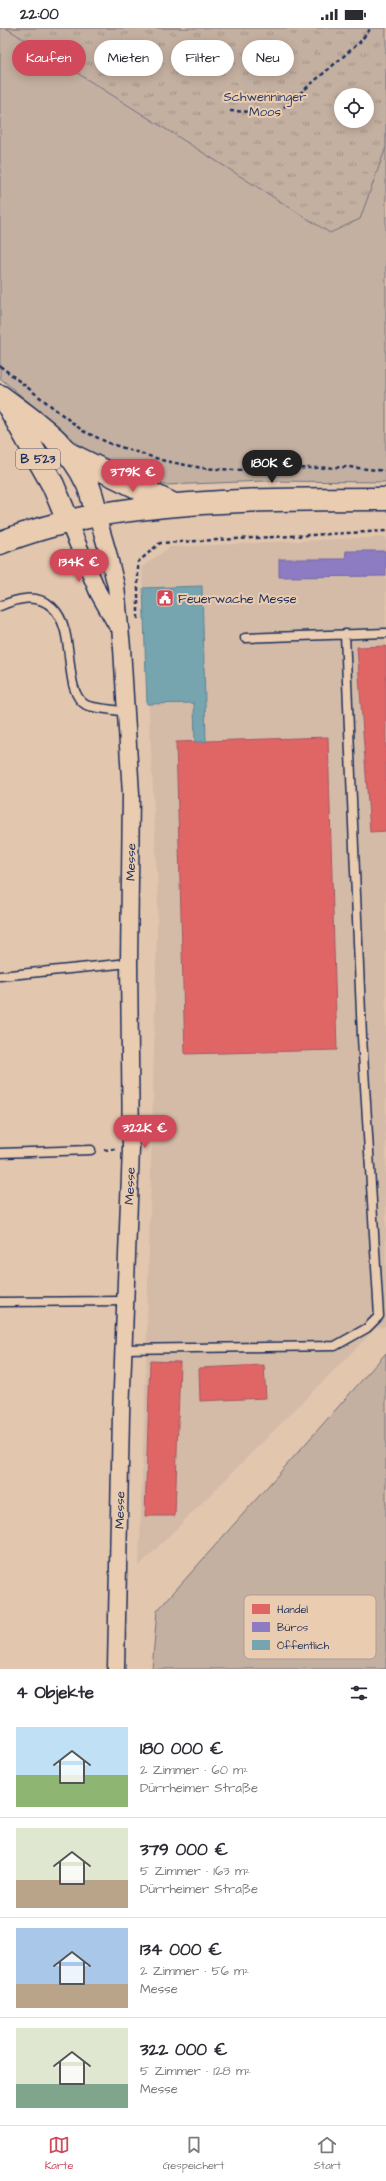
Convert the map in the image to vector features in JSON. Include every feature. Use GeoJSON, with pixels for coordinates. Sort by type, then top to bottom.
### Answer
{"type":"FeatureCollection","features":[{"type":"Feature","properties":{"kind":"main road","name":"B 523"},"geometry":{"type":"LineString","coordinates":[[2,398],[44,428],[71,455],[87,483],[97,515]]}},
{"type":"Feature","properties":{"kind":"main road","name":"B 523"},"geometry":{"type":"LineString","coordinates":[[2,398],[53,485],[68,521]]}},
{"type":"Feature","properties":{"kind":"main road"},"geometry":{"type":"LineString","coordinates":[[71,455],[174,505]]}},
{"type":"Feature","properties":{"kind":"main road"},"geometry":{"type":"LineString","coordinates":[[0,543],[16,536],[68,521],[97,515],[174,505],[224,501],[386,499]]}},
{"type":"Feature","properties":{"kind":"street","name":"Messe"},"geometry":{"type":"LineString","coordinates":[[97,515],[116,586],[130,794],[129,963],[131,1148],[123,1349],[116,1669]]}},
{"type":"Feature","properties":{"kind":"street","name":"Messe"},"geometry":{"type":"LineString","coordinates":[[68,521],[98,592],[120,631]]}},
{"type":"Feature","properties":{"kind":"lane"},"geometry":{"type":"LineString","coordinates":[[0,606],[32,597],[46,601],[56,610],[65,625],[72,680],[77,697],[86,706],[125,712]]}},
{"type":"Feature","properties":{"kind":"lane"},"geometry":{"type":"LineString","coordinates":[[245,638],[386,633]]}},
{"type":"Feature","properties":{"kind":"lane"},"geometry":{"type":"LineString","coordinates":[[123,1349],[335,1346],[367,1328],[379,1316],[361,1029],[345,634]]}},
{"type":"Feature","properties":{"kind":"lane"},"geometry":{"type":"LineString","coordinates":[[0,976],[129,963]]}},
{"type":"Feature","properties":{"kind":"lane"},"geometry":{"type":"LineString","coordinates":[[0,1153],[91,1150]]}},
{"type":"Feature","properties":{"kind":"lane"},"geometry":{"type":"LineString","coordinates":[[0,1302],[125,1301]]}},
{"type":"Feature","properties":{"kind":"path"},"geometry":{"type":"LineString","coordinates":[[230,111],[277,113],[359,43],[371,28]]}},
{"type":"Feature","properties":{"kind":"path"},"geometry":{"type":"LineString","coordinates":[[0,366],[83,431],[111,444],[165,461],[202,468],[234,470],[349,467],[386,471]]}},
{"type":"Feature","properties":{"kind":"path"},"geometry":{"type":"LineString","coordinates":[[138,624],[138,562],[160,543],[386,531]]}},
{"type":"Feature","properties":{"kind":"path"},"geometry":{"type":"LineString","coordinates":[[91,1150],[131,1148]]}},
{"type":"Feature","properties":{"kind":"shaded area"},"geometry":{"type":"Polygon","coordinates":[[[386,537],[386,1326],[376,1328],[139,1566],[146,1367],[158,892],[142,567],[170,547],[386,537]]]}},
{"type":"Feature","properties":{"kind":"green space"},"geometry":{"type":"Polygon","coordinates":[[[0,28],[181,28],[223,40],[171,40],[171,76],[234,76],[234,43],[242,45],[242,76],[294,76],[294,60],[350,76],[386,74],[386,482],[265,481],[165,485],[136,481],[113,473],[0,378],[0,28]]]}},
{"type":"Feature","properties":{"kind":"green space","name":"Schwenninger Moos"},"geometry":{"type":"Polygon","coordinates":[[[6,28],[386,28],[386,147],[360,219],[330,233],[82,76],[86,76],[86,40],[25,40],[6,28]]]}},
{"type":"Feature","properties":{"kind":"green space"},"geometry":{"type":"Polygon","coordinates":[[[386,1353],[386,1669],[152,1669],[157,1611],[386,1353]]]}},
{"type":"Feature","properties":{"kind":"building: Handel"},"geometry":{"type":"Polygon","coordinates":[[[386,646],[386,831],[370,832],[357,647],[386,646]]]}},
{"type":"Feature","properties":{"kind":"building: Handel"},"geometry":{"type":"Polygon","coordinates":[[[328,737],[337,1050],[185,1054],[176,742],[328,737]]]}},
{"type":"Feature","properties":{"kind":"building: Handel"},"geometry":{"type":"Polygon","coordinates":[[[150,1361],[180,1362],[175,1516],[145,1516],[150,1361]]]}},
{"type":"Feature","properties":{"kind":"building: Handel"},"geometry":{"type":"Polygon","coordinates":[[[264,1365],[266,1398],[200,1401],[199,1368],[264,1365]]]}},
{"type":"Feature","properties":{"kind":"building: Büros"},"geometry":{"type":"Polygon","coordinates":[[[346,551],[386,551],[386,576],[279,577],[279,559],[345,559],[346,551]]]}},
{"type":"Feature","properties":{"kind":"building: Öffentlich"},"geometry":{"type":"Polygon","coordinates":[[[202,586],[206,742],[195,742],[194,703],[147,704],[143,588],[202,586]]]}},
{"type":"Feature","properties":{"kind":"place","name":"Feuerwache Messe"},"geometry":{"type":"Point","coordinates":[165,598]}}]}
